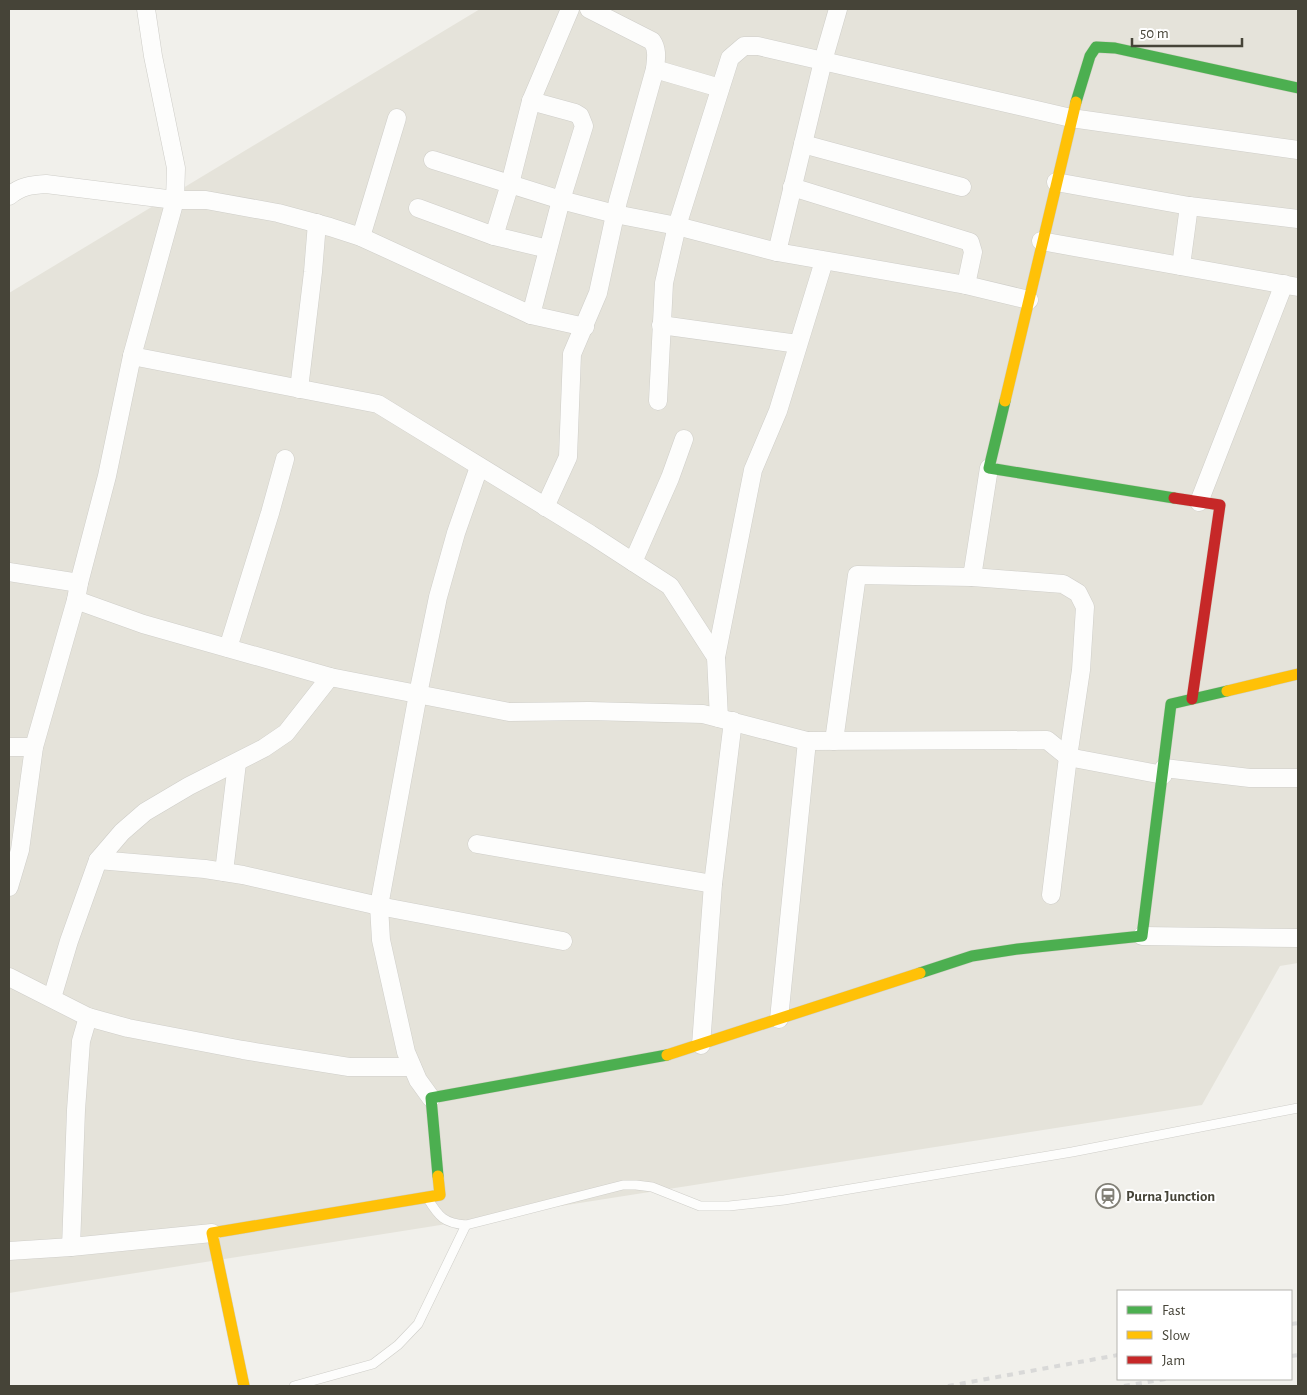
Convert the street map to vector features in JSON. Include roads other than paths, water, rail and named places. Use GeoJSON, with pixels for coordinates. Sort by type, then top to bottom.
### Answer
{"type":"FeatureCollection","features":[{"type":"Feature","properties":{"kind":"main road"},"geometry":{"type":"LineString","coordinates":[[1192,699],[1220,505],[989,468],[1071,118],[1090,56],[1096,47],[1115,48],[1298,88]]}},
{"type":"Feature","properties":{"kind":"main road"},"geometry":{"type":"LineString","coordinates":[[244,1386],[212,1233],[440,1195],[431,1098],[669,1055],[972,956],[1018,948],[1142,936],[1171,704],[1298,674]]}},
{"type":"Feature","properties":{"kind":"street"},"geometry":{"type":"LineString","coordinates":[[9,887],[20,850],[34,747],[107,476],[132,356],[175,200],[176,168],[153,56],[146,9]]}},
{"type":"Feature","properties":{"kind":"street"},"geometry":{"type":"LineString","coordinates":[[494,236],[510,184],[531,102],[570,9]]}},
{"type":"Feature","properties":{"kind":"street"},"geometry":{"type":"LineString","coordinates":[[777,252],[823,61],[838,9]]}},
{"type":"Feature","properties":{"kind":"street"},"geometry":{"type":"LineString","coordinates":[[546,507],[568,457],[570,366],[572,354],[598,294],[615,214],[655,69],[656,46],[652,41],[601,11]]}},
{"type":"Feature","properties":{"kind":"street"},"geometry":{"type":"LineString","coordinates":[[658,401],[664,284],[677,226],[730,58],[744,46],[758,46],[1071,118],[1298,150]]}},
{"type":"Feature","properties":{"kind":"street"},"geometry":{"type":"LineString","coordinates":[[655,69],[720,88]]}},
{"type":"Feature","properties":{"kind":"street"},"geometry":{"type":"LineString","coordinates":[[531,102],[575,113],[583,120],[584,126],[561,200],[531,315]]}},
{"type":"Feature","properties":{"kind":"street"},"geometry":{"type":"LineString","coordinates":[[361,237],[397,118]]}},
{"type":"Feature","properties":{"kind":"street"},"geometry":{"type":"LineString","coordinates":[[803,144],[962,188]]}},
{"type":"Feature","properties":{"kind":"street"},"geometry":{"type":"LineString","coordinates":[[433,160],[561,200],[615,214],[677,226],[777,252],[966,285],[1029,300]]}},
{"type":"Feature","properties":{"kind":"street"},"geometry":{"type":"LineString","coordinates":[[1056,182],[1189,206],[1298,219]]}},
{"type":"Feature","properties":{"kind":"street"},"geometry":{"type":"LineString","coordinates":[[9,196],[17,189],[28,185],[46,184],[175,200],[206,200],[278,213],[361,237],[531,315],[585,327]]}},
{"type":"Feature","properties":{"kind":"street"},"geometry":{"type":"LineString","coordinates":[[792,188],[970,242],[973,252],[966,285]]}},
{"type":"Feature","properties":{"kind":"street"},"geometry":{"type":"LineString","coordinates":[[1181,266],[1189,206]]}},
{"type":"Feature","properties":{"kind":"street"},"geometry":{"type":"LineString","coordinates":[[418,208],[494,236],[548,249]]}},
{"type":"Feature","properties":{"kind":"street"},"geometry":{"type":"LineString","coordinates":[[299,389],[317,223]]}},
{"type":"Feature","properties":{"kind":"street"},"geometry":{"type":"LineString","coordinates":[[1041,242],[1291,285],[1199,502]]}},
{"type":"Feature","properties":{"kind":"street"},"geometry":{"type":"LineString","coordinates":[[701,1045],[726,720],[716,657],[753,470],[778,412],[824,260]]}},
{"type":"Feature","properties":{"kind":"street"},"geometry":{"type":"LineString","coordinates":[[662,325],[798,344]]}},
{"type":"Feature","properties":{"kind":"street"},"geometry":{"type":"LineString","coordinates":[[132,356],[378,404],[670,586],[716,657]]}},
{"type":"Feature","properties":{"kind":"street"},"geometry":{"type":"LineString","coordinates":[[633,562],[670,478],[684,439]]}},
{"type":"Feature","properties":{"kind":"street"},"geometry":{"type":"LineString","coordinates":[[228,648],[285,459]]}},
{"type":"Feature","properties":{"kind":"street"},"geometry":{"type":"LineString","coordinates":[[431,1098],[418,1080],[406,1052],[381,940],[379,906],[438,597],[456,533],[479,467]]}},
{"type":"Feature","properties":{"kind":"street"},"geometry":{"type":"LineString","coordinates":[[972,577],[989,468]]}},
{"type":"Feature","properties":{"kind":"street"},"geometry":{"type":"LineString","coordinates":[[9,572],[77,592],[144,624],[330,677],[509,712],[589,711],[703,714],[807,741],[1047,740],[1068,757],[1163,771],[1250,778],[1298,778]]}},
{"type":"Feature","properties":{"kind":"street"},"geometry":{"type":"LineString","coordinates":[[834,741],[857,575],[972,577],[1064,584],[1078,593],[1084,607],[1081,670],[1051,895]]}},
{"type":"Feature","properties":{"kind":"street"},"geometry":{"type":"LineString","coordinates":[[52,998],[69,941],[98,860],[122,832],[145,812],[189,786],[264,748],[286,733],[330,677]]}},
{"type":"Feature","properties":{"kind":"street"},"geometry":{"type":"LineString","coordinates":[[779,1019],[807,741]]}},
{"type":"Feature","properties":{"kind":"street"},"geometry":{"type":"LineString","coordinates":[[9,747],[34,747]]}},
{"type":"Feature","properties":{"kind":"street"},"geometry":{"type":"LineString","coordinates":[[224,872],[237,763]]}},
{"type":"Feature","properties":{"kind":"street"},"geometry":{"type":"LineString","coordinates":[[478,844],[714,884]]}},
{"type":"Feature","properties":{"kind":"street"},"geometry":{"type":"LineString","coordinates":[[98,860],[205,869],[243,875],[379,906],[563,941]]}},
{"type":"Feature","properties":{"kind":"street"},"geometry":{"type":"LineString","coordinates":[[1142,936],[1298,938]]}},
{"type":"Feature","properties":{"kind":"street"},"geometry":{"type":"LineString","coordinates":[[9,977],[88,1017],[136,1030],[243,1050],[340,1065],[412,1067]]}},
{"type":"Feature","properties":{"kind":"street"},"geometry":{"type":"LineString","coordinates":[[71,1247],[81,1041],[88,1017]]}},
{"type":"Feature","properties":{"kind":"street"},"geometry":{"type":"LineString","coordinates":[[9,1251],[212,1233]]}},
{"type":"Feature","properties":{"kind":"lane"},"geometry":{"type":"LineString","coordinates":[[427,1197],[437,1215],[450,1224],[466,1225],[623,1185],[652,1187],[700,1206],[710,1207],[784,1200],[1072,1152],[1298,1108]]}},
{"type":"Feature","properties":{"kind":"lane"},"geometry":{"type":"LineString","coordinates":[[294,1386],[372,1364],[398,1345],[418,1324],[466,1225]]}},
{"type":"Feature","properties":{"kind":"railway"},"geometry":{"type":"LineString","coordinates":[[1292,1324],[1298,1323]]}},
{"type":"Feature","properties":{"kind":"railway"},"geometry":{"type":"LineString","coordinates":[[948,1386],[1117,1355]]}},
{"type":"Feature","properties":{"kind":"railway"},"geometry":{"type":"LineString","coordinates":[[1292,1356],[1298,1355]]}},
{"type":"Feature","properties":{"kind":"railway"},"geometry":{"type":"LineString","coordinates":[[1124,1386],[1160,1380]]}},
{"type":"Feature","properties":{"kind":"place","name":"Purna Junction"},"geometry":{"type":"Point","coordinates":[1108,1196]}}]}
